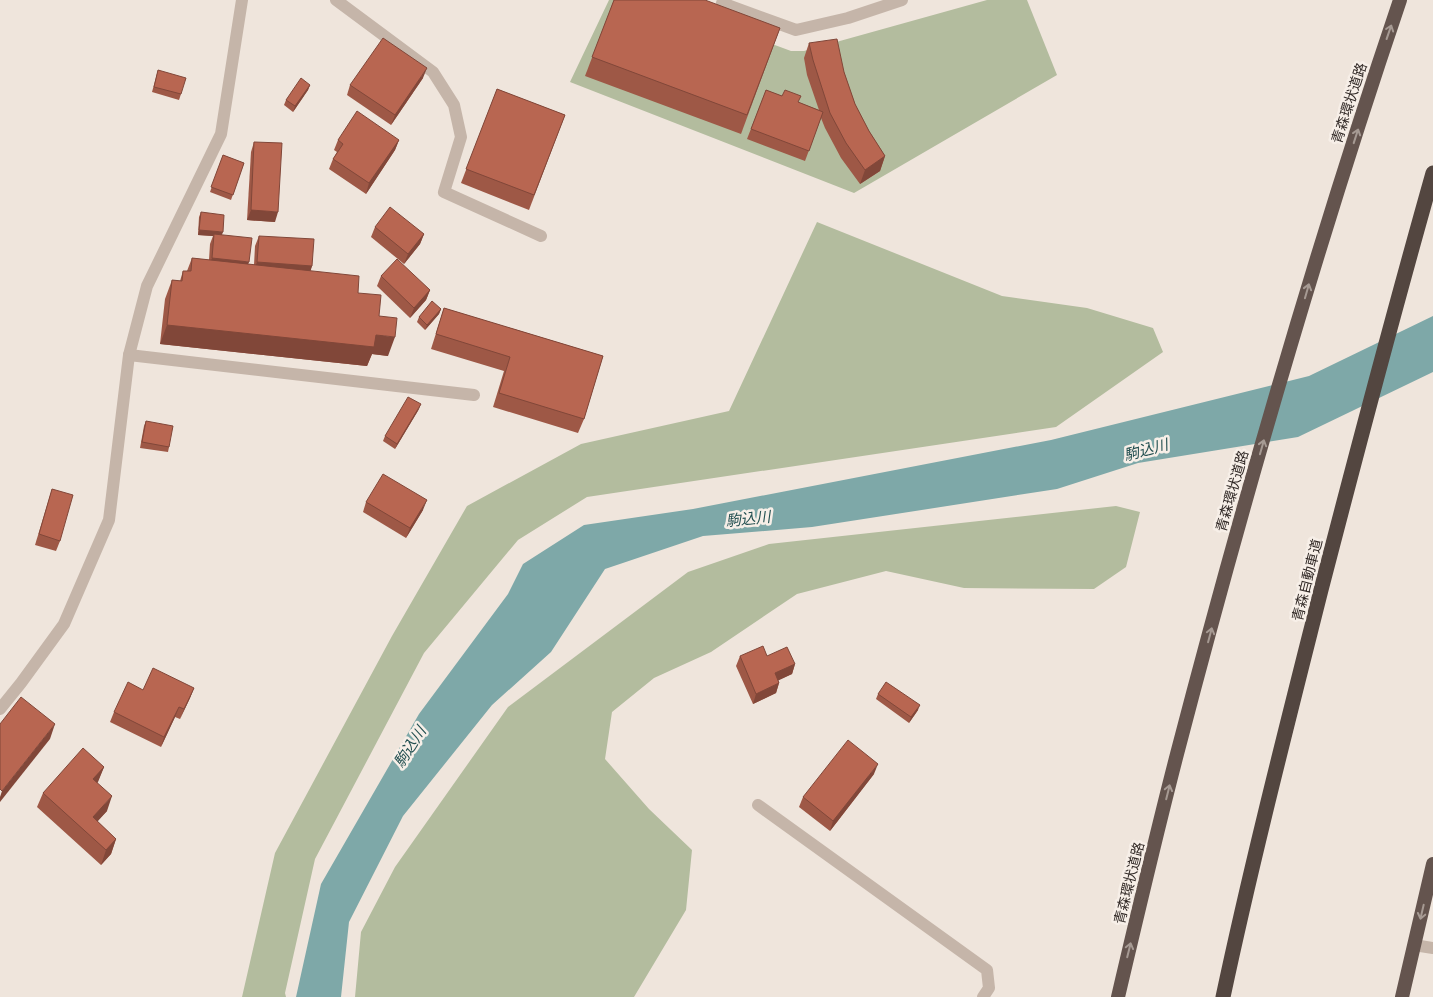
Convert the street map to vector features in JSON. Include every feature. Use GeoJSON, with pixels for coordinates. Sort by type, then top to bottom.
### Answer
{"type":"FeatureCollection","features":[{"type":"Feature","properties":{"kind":"highway","name":"青森環状道路"},"geometry":{"type":"LineString","coordinates":[[1118,997],[1176,755],[1248,494],[1308,286],[1400,0]]}},
{"type":"Feature","properties":{"kind":"highway","name":"青森自動車道"},"geometry":{"type":"LineString","coordinates":[[1223,997],[1236,932],[1296,688],[1391,322],[1433,173]]}},
{"type":"Feature","properties":{"kind":"highway"},"geometry":{"type":"LineString","coordinates":[[1402,997],[1433,864]]}},
{"type":"Feature","properties":{"kind":"street"},"geometry":{"type":"LineString","coordinates":[[0,709],[64,624],[109,520],[130,355],[146,286],[221,134],[242,0]]}},
{"type":"Feature","properties":{"kind":"street"},"geometry":{"type":"LineString","coordinates":[[336,0],[433,72],[454,105],[461,137],[444,192],[541,236]]}},
{"type":"Feature","properties":{"kind":"street"},"geometry":{"type":"LineString","coordinates":[[722,3],[796,30],[848,18],[902,0]]}},
{"type":"Feature","properties":{"kind":"street"},"geometry":{"type":"LineString","coordinates":[[130,355],[474,395]]}},
{"type":"Feature","properties":{"kind":"street"},"geometry":{"type":"LineString","coordinates":[[758,805],[987,970],[989,988],[983,997]]}},
{"type":"Feature","properties":{"kind":"street"},"geometry":{"type":"LineString","coordinates":[[1414,944],[1433,948]]}},
{"type":"Feature","properties":{"kind":"green space"},"geometry":{"type":"Polygon","coordinates":[[[609,0],[655,0],[791,51],[804,51],[987,0],[1027,0],[1057,75],[854,193],[570,82],[609,0]]]}},
{"type":"Feature","properties":{"kind":"green space"},"geometry":{"type":"Polygon","coordinates":[[[817,222],[1002,296],[1087,308],[1153,328],[1163,352],[1056,427],[587,497],[518,540],[424,653],[315,859],[285,993],[286,997],[242,997],[275,853],[392,636],[467,506],[581,444],[729,411],[817,222]]]}},
{"type":"Feature","properties":{"kind":"green space"},"geometry":{"type":"Polygon","coordinates":[[[1116,506],[1140,512],[1126,567],[1094,589],[964,588],[886,571],[797,594],[711,652],[654,678],[612,712],[605,759],[649,809],[692,850],[686,910],[634,997],[355,997],[361,932],[395,867],[508,707],[688,572],[769,544],[1116,506]]]}},
{"type":"Feature","properties":{"kind":"water","name":"駒込川"},"geometry":{"type":"Polygon","coordinates":[[[1433,316],[1433,372],[1298,437],[1138,463],[1057,489],[812,527],[703,536],[605,569],[551,652],[492,705],[403,816],[349,922],[341,997],[296,997],[321,884],[419,714],[508,594],[523,564],[584,525],[693,509],[1051,440],[1309,376],[1433,316]]]}},
{"type":"Feature","properties":{"kind":"building"},"geometry":{"type":"Polygon","coordinates":[[[614,0],[705,0],[780,28],[747,115],[592,57],[614,0]]]}},
{"type":"Feature","properties":{"kind":"building"},"geometry":{"type":"Polygon","coordinates":[[[383,38],[427,68],[395,115],[350,85],[383,38]]]}},
{"type":"Feature","properties":{"kind":"building"},"geometry":{"type":"Polygon","coordinates":[[[837,39],[844,72],[855,104],[885,156],[865,170],[846,143],[830,113],[809,43],[837,39]]]}},
{"type":"Feature","properties":{"kind":"building"},"geometry":{"type":"Polygon","coordinates":[[[158,70],[186,78],[181,94],[154,87],[158,70]]]}},
{"type":"Feature","properties":{"kind":"building"},"geometry":{"type":"Polygon","coordinates":[[[301,78],[310,85],[295,106],[286,100],[301,78]]]}},
{"type":"Feature","properties":{"kind":"building"},"geometry":{"type":"Polygon","coordinates":[[[497,89],[565,115],[534,195],[466,169],[497,89]]]}},
{"type":"Feature","properties":{"kind":"building"},"geometry":{"type":"Polygon","coordinates":[[[766,90],[782,96],[785,90],[801,96],[798,102],[823,112],[809,151],[751,129],[766,90]]]}},
{"type":"Feature","properties":{"kind":"building"},"geometry":{"type":"Polygon","coordinates":[[[357,111],[399,140],[369,183],[333,159],[343,144],[338,140],[357,111]]]}},
{"type":"Feature","properties":{"kind":"building"},"geometry":{"type":"Polygon","coordinates":[[[254,142],[282,143],[278,212],[251,210],[254,142]]]}},
{"type":"Feature","properties":{"kind":"building"},"geometry":{"type":"Polygon","coordinates":[[[223,155],[244,163],[233,195],[211,187],[223,155]]]}},
{"type":"Feature","properties":{"kind":"building"},"geometry":{"type":"Polygon","coordinates":[[[390,207],[424,234],[408,254],[375,227],[390,207]]]}},
{"type":"Feature","properties":{"kind":"building"},"geometry":{"type":"Polygon","coordinates":[[[201,212],[224,215],[223,232],[199,230],[201,212]]]}},
{"type":"Feature","properties":{"kind":"building"},"geometry":{"type":"Polygon","coordinates":[[[214,234],[252,238],[249,262],[212,258],[214,234]]]}},
{"type":"Feature","properties":{"kind":"building"},"geometry":{"type":"Polygon","coordinates":[[[259,236],[314,239],[312,266],[257,262],[259,236]]]}},
{"type":"Feature","properties":{"kind":"building"},"geometry":{"type":"Polygon","coordinates":[[[192,258],[359,276],[358,293],[381,295],[379,316],[397,318],[395,337],[376,335],[374,347],[167,325],[172,280],[182,281],[183,271],[191,271],[192,258]]]}},
{"type":"Feature","properties":{"kind":"building"},"geometry":{"type":"Polygon","coordinates":[[[397,259],[430,290],[414,308],[381,276],[397,259]]]}},
{"type":"Feature","properties":{"kind":"building"},"geometry":{"type":"Polygon","coordinates":[[[432,301],[441,309],[427,325],[419,317],[432,301]]]}},
{"type":"Feature","properties":{"kind":"building"},"geometry":{"type":"Polygon","coordinates":[[[444,308],[603,356],[584,419],[499,393],[510,357],[436,334],[444,308]]]}},
{"type":"Feature","properties":{"kind":"building"},"geometry":{"type":"Polygon","coordinates":[[[408,397],[421,404],[397,444],[385,436],[408,397]]]}},
{"type":"Feature","properties":{"kind":"building"},"geometry":{"type":"Polygon","coordinates":[[[146,421],[173,426],[169,447],[142,442],[146,421]]]}},
{"type":"Feature","properties":{"kind":"building"},"geometry":{"type":"Polygon","coordinates":[[[383,474],[427,500],[410,528],[366,502],[383,474]]]}},
{"type":"Feature","properties":{"kind":"building"},"geometry":{"type":"Polygon","coordinates":[[[52,489],[73,495],[60,541],[39,534],[52,489]]]}},
{"type":"Feature","properties":{"kind":"building"},"geometry":{"type":"Polygon","coordinates":[[[763,646],[767,656],[787,647],[795,664],[775,673],[779,683],[756,694],[740,656],[763,646]]]}},
{"type":"Feature","properties":{"kind":"building"},"geometry":{"type":"Polygon","coordinates":[[[153,668],[194,688],[184,709],[179,707],[164,737],[114,712],[128,682],[143,690],[153,668]]]}},
{"type":"Feature","properties":{"kind":"building"},"geometry":{"type":"Polygon","coordinates":[[[886,682],[920,705],[911,717],[878,694],[886,682]]]}},
{"type":"Feature","properties":{"kind":"building"},"geometry":{"type":"Polygon","coordinates":[[[21,697],[55,724],[2,791],[0,789],[0,724],[21,697]]]}},
{"type":"Feature","properties":{"kind":"building"},"geometry":{"type":"Polygon","coordinates":[[[848,740],[878,764],[833,821],[803,797],[848,740]]]}},
{"type":"Feature","properties":{"kind":"building"},"geometry":{"type":"Polygon","coordinates":[[[83,748],[104,767],[93,779],[112,796],[93,817],[116,839],[106,850],[43,793],[83,748]]]}}]}
